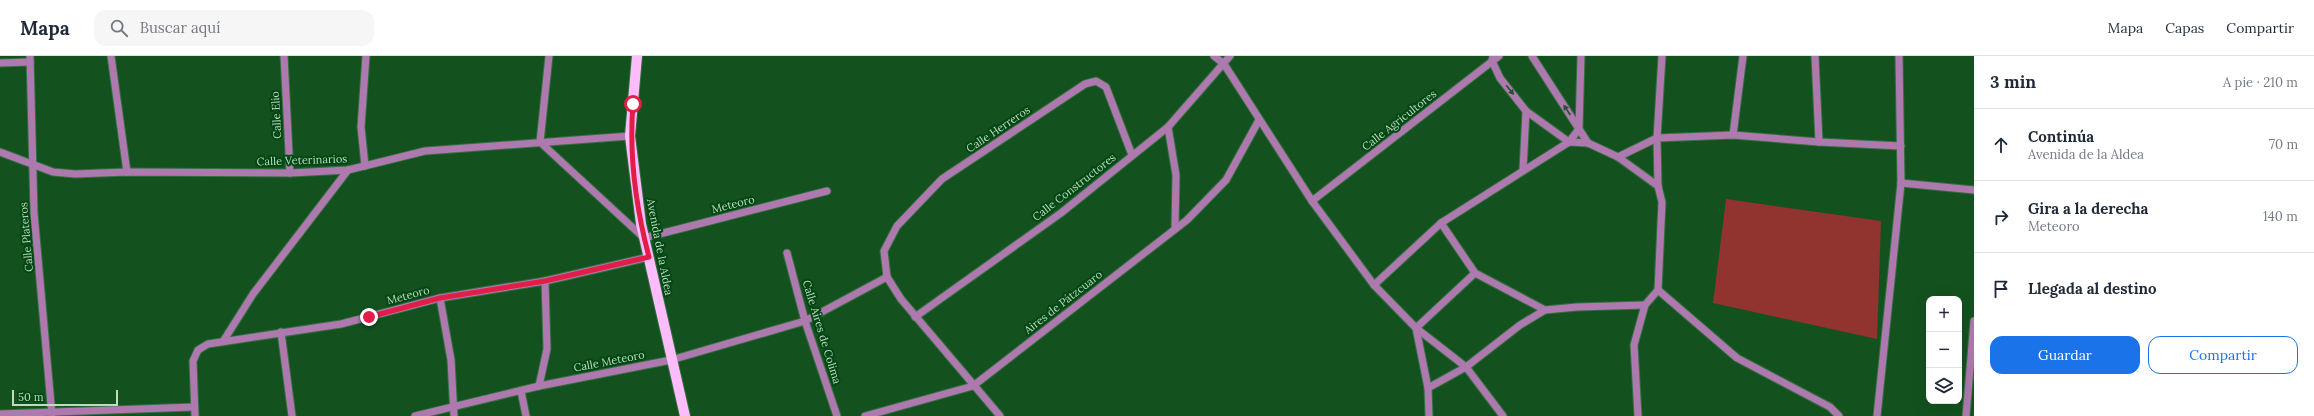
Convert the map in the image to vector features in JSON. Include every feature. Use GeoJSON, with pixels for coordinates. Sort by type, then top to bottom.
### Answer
{"type":"FeatureCollection","features":[{"type":"Feature","properties":{"kind":"main road","name":"Avenida de la Aldea"},"geometry":{"type":"LineString","coordinates":[[637,56],[630,136],[644,238],[685,416]]}},
{"type":"Feature","properties":{"kind":"street"},"geometry":{"type":"LineString","coordinates":[[110,56],[127,172]]}},
{"type":"Feature","properties":{"kind":"street","name":"Calle Elio"},"geometry":{"type":"LineString","coordinates":[[284,56],[290,173]]}},
{"type":"Feature","properties":{"kind":"street"},"geometry":{"type":"LineString","coordinates":[[365,166],[361,127],[366,56]]}},
{"type":"Feature","properties":{"kind":"street"},"geometry":{"type":"LineString","coordinates":[[549,56],[540,142],[644,238]]}},
{"type":"Feature","properties":{"kind":"street"},"geometry":{"type":"LineString","coordinates":[[1214,56],[1224,64],[1258,120],[1312,201],[1374,285],[1416,328],[1466,367],[1503,416]]}},
{"type":"Feature","properties":{"kind":"street","name":"Calle Constructores"},"geometry":{"type":"LineString","coordinates":[[915,317],[1061,213],[1168,127],[1230,56]]}},
{"type":"Feature","properties":{"kind":"street","name":"Calle Agricultores"},"geometry":{"type":"LineString","coordinates":[[1312,201],[1492,58],[1499,56]]}},
{"type":"Feature","properties":{"kind":"street"},"geometry":{"type":"LineString","coordinates":[[1532,56],[1588,143]]}},
{"type":"Feature","properties":{"kind":"street"},"geometry":{"type":"LineString","coordinates":[[1374,285],[1441,223],[1569,142],[1579,129],[1581,56]]}},
{"type":"Feature","properties":{"kind":"street"},"geometry":{"type":"LineString","coordinates":[[1638,416],[1634,345],[1645,305],[1658,290],[1662,202],[1658,186],[1657,138],[1662,56]]}},
{"type":"Feature","properties":{"kind":"street"},"geometry":{"type":"LineString","coordinates":[[1733,134],[1743,56]]}},
{"type":"Feature","properties":{"kind":"street"},"geometry":{"type":"LineString","coordinates":[[1815,56],[1819,142]]}},
{"type":"Feature","properties":{"kind":"street"},"geometry":{"type":"LineString","coordinates":[[1877,416],[1901,183],[1899,56]]}},
{"type":"Feature","properties":{"kind":"street"},"geometry":{"type":"LineString","coordinates":[[1492,58],[1500,78],[1526,111],[1569,142],[1588,143],[1618,157],[1658,186]]}},
{"type":"Feature","properties":{"kind":"street"},"geometry":{"type":"LineString","coordinates":[[0,63],[30,59]]}},
{"type":"Feature","properties":{"kind":"street","name":"Calle Plateros"},"geometry":{"type":"LineString","coordinates":[[30,59],[34,213],[52,413]]}},
{"type":"Feature","properties":{"kind":"street","name":"Calle Herreros"},"geometry":{"type":"LineString","coordinates":[[887,277],[884,251],[897,226],[942,179],[1085,84],[1096,81],[1106,87],[1132,155]]}},
{"type":"Feature","properties":{"kind":"street"},"geometry":{"type":"LineString","coordinates":[[1523,170],[1526,111]]}},
{"type":"Feature","properties":{"kind":"street","name":"Aires de Pátzcuaro"},"geometry":{"type":"LineString","coordinates":[[865,416],[973,386],[1187,220],[1226,180],[1258,120]]}},
{"type":"Feature","properties":{"kind":"street"},"geometry":{"type":"LineString","coordinates":[[1168,127],[1176,175],[1175,229]]}},
{"type":"Feature","properties":{"kind":"street"},"geometry":{"type":"LineString","coordinates":[[1618,157],[1657,138],[1733,134],[1819,142],[1901,146]]}},
{"type":"Feature","properties":{"kind":"street","name":"Calle Veterinarios"},"geometry":{"type":"LineString","coordinates":[[0,152],[53,172],[76,174],[127,172],[290,173],[348,170],[424,151],[630,136]]}},
{"type":"Feature","properties":{"kind":"street"},"geometry":{"type":"LineString","coordinates":[[224,340],[253,294],[348,170]]}},
{"type":"Feature","properties":{"kind":"street"},"geometry":{"type":"LineString","coordinates":[[1901,183],[1974,190]]}},
{"type":"Feature","properties":{"kind":"street","name":"Meteoro"},"geometry":{"type":"LineString","coordinates":[[644,238],[827,191]]}},
{"type":"Feature","properties":{"kind":"street"},"geometry":{"type":"LineString","coordinates":[[1441,223],[1475,273],[1545,310]]}},
{"type":"Feature","properties":{"kind":"street","name":"Calle Aires de Colima"},"geometry":{"type":"LineString","coordinates":[[787,254],[805,321],[837,416]]}},
{"type":"Feature","properties":{"kind":"street","name":"Meteoro"},"geometry":{"type":"LineString","coordinates":[[194,407],[193,361],[198,350],[208,344],[224,340],[341,324],[440,298],[545,281],[649,257]]}},
{"type":"Feature","properties":{"kind":"street"},"geometry":{"type":"LineString","coordinates":[[1416,328],[1475,273]]}},
{"type":"Feature","properties":{"kind":"street"},"geometry":{"type":"LineString","coordinates":[[887,277],[915,317],[1000,416]]}},
{"type":"Feature","properties":{"kind":"street","name":"Calle Meteoro"},"geometry":{"type":"LineString","coordinates":[[415,416],[455,408],[539,386],[671,360],[805,321],[887,277]]}},
{"type":"Feature","properties":{"kind":"street"},"geometry":{"type":"LineString","coordinates":[[539,386],[547,349],[545,281]]}},
{"type":"Feature","properties":{"kind":"street"},"geometry":{"type":"LineString","coordinates":[[1658,290],[1737,358],[1830,407],[1839,416]]}},
{"type":"Feature","properties":{"kind":"street"},"geometry":{"type":"LineString","coordinates":[[440,298],[451,360],[455,408],[454,416]]}},
{"type":"Feature","properties":{"kind":"street"},"geometry":{"type":"LineString","coordinates":[[1428,388],[1466,367],[1520,325],[1545,310],[1577,307],[1645,305]]}},
{"type":"Feature","properties":{"kind":"street"},"geometry":{"type":"LineString","coordinates":[[1966,416],[1974,321]]}},
{"type":"Feature","properties":{"kind":"street"},"geometry":{"type":"LineString","coordinates":[[1416,328],[1428,388],[1429,416]]}},
{"type":"Feature","properties":{"kind":"street"},"geometry":{"type":"LineString","coordinates":[[281,332],[292,416]]}},
{"type":"Feature","properties":{"kind":"street"},"geometry":{"type":"LineString","coordinates":[[521,391],[526,416]]}},
{"type":"Feature","properties":{"kind":"street"},"geometry":{"type":"LineString","coordinates":[[0,414],[194,407],[195,416]]}},
{"type":"Feature","properties":{"kind":"shaded area"},"geometry":{"type":"Polygon","coordinates":[[[1726,199],[1881,221],[1877,339],[1713,303],[1726,199]]]}},
{"type":"Feature","properties":{"kind":"route"},"geometry":{"type":"LineString","coordinates":[[369,317],[440,298],[545,281],[649,257],[641,224],[630,136],[633,104]]}}]}
